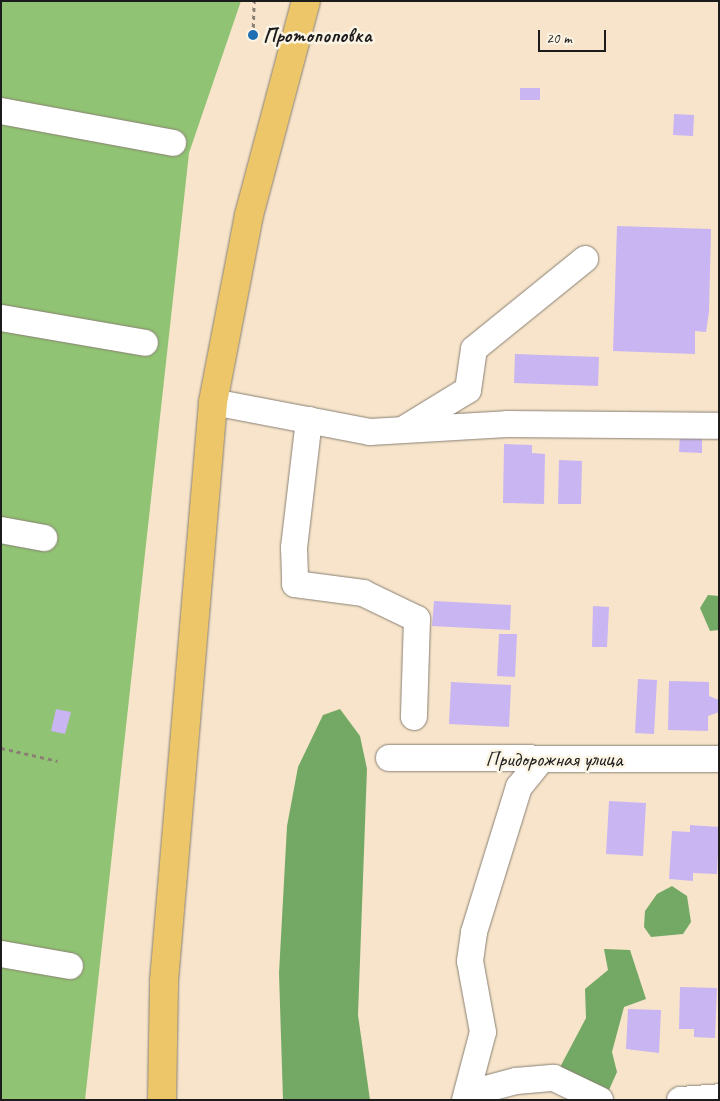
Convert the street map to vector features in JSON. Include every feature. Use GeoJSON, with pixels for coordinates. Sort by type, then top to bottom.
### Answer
{"type":"FeatureCollection","features":[{"type":"Feature","properties":{"kind":"highway"},"geometry":{"type":"LineString","coordinates":[[162,1100],[164,981],[213,402],[249,215],[306,1]]}},
{"type":"Feature","properties":{"kind":"street"},"geometry":{"type":"LineString","coordinates":[[1,111],[173,143]]}},
{"type":"Feature","properties":{"kind":"street"},"geometry":{"type":"LineString","coordinates":[[399,432],[468,390],[474,349],[585,259]]}},
{"type":"Feature","properties":{"kind":"street"},"geometry":{"type":"LineString","coordinates":[[1,318],[145,343]]}},
{"type":"Feature","properties":{"kind":"street"},"geometry":{"type":"LineString","coordinates":[[213,402],[370,432],[399,432],[507,424],[719,426]]}},
{"type":"Feature","properties":{"kind":"street"},"geometry":{"type":"LineString","coordinates":[[309,420],[294,548],[295,584],[362,593],[417,619],[414,717]]}},
{"type":"Feature","properties":{"kind":"street"},"geometry":{"type":"LineString","coordinates":[[1,530],[44,538]]}},
{"type":"Feature","properties":{"kind":"street","name":"Придорожная улица"},"geometry":{"type":"LineString","coordinates":[[389,758],[719,759]]}},
{"type":"Feature","properties":{"kind":"street"},"geometry":{"type":"LineString","coordinates":[[466,1097],[483,1032],[470,961],[474,932],[519,787],[542,758]]}},
{"type":"Feature","properties":{"kind":"street"},"geometry":{"type":"LineString","coordinates":[[1,954],[70,966]]}},
{"type":"Feature","properties":{"kind":"street"},"geometry":{"type":"LineString","coordinates":[[466,1097],[516,1081],[554,1078],[600,1100]]}},
{"type":"Feature","properties":{"kind":"street"},"geometry":{"type":"LineString","coordinates":[[680,1100],[719,1097]]}},
{"type":"Feature","properties":{"kind":"path"},"geometry":{"type":"LineString","coordinates":[[253,35],[254,1]]}},
{"type":"Feature","properties":{"kind":"path"},"geometry":{"type":"LineString","coordinates":[[1,748],[58,761]]}},
{"type":"Feature","properties":{"kind":"green space"},"geometry":{"type":"Polygon","coordinates":[[[1,1],[241,1],[189,153],[85,1100],[1,1100],[1,1]]]}},
{"type":"Feature","properties":{"kind":"green space"},"geometry":{"type":"Polygon","coordinates":[[[708,595],[719,596],[719,630],[710,631],[700,608],[708,595]]]}},
{"type":"Feature","properties":{"kind":"green space"},"geometry":{"type":"Polygon","coordinates":[[[340,709],[360,736],[367,769],[358,1015],[370,1100],[283,1100],[279,973],[287,826],[298,767],[323,715],[340,709]]]}},
{"type":"Feature","properties":{"kind":"green space"},"geometry":{"type":"Polygon","coordinates":[[[672,886],[687,896],[691,922],[683,934],[651,937],[644,927],[645,911],[657,894],[672,886]]]}},
{"type":"Feature","properties":{"kind":"green space"},"geometry":{"type":"Polygon","coordinates":[[[604,949],[630,950],[646,999],[624,1007],[612,1052],[617,1072],[609,1090],[580,1084],[558,1071],[586,1018],[585,989],[608,970],[604,949]]]}},
{"type":"Feature","properties":{"kind":"building"},"geometry":{"type":"Polygon","coordinates":[[[520,88],[540,88],[540,100],[520,100],[520,88]]]}},
{"type":"Feature","properties":{"kind":"building"},"geometry":{"type":"Polygon","coordinates":[[[674,114],[694,115],[693,136],[673,135],[674,114]]]}},
{"type":"Feature","properties":{"kind":"building"},"geometry":{"type":"Polygon","coordinates":[[[617,226],[711,229],[709,312],[706,332],[695,331],[695,354],[613,351],[617,226]]]}},
{"type":"Feature","properties":{"kind":"building"},"geometry":{"type":"Polygon","coordinates":[[[515,354],[599,357],[598,386],[514,383],[515,354]]]}},
{"type":"Feature","properties":{"kind":"building"},"geometry":{"type":"Polygon","coordinates":[[[680,433],[702,433],[702,453],[679,452],[680,433]]]}},
{"type":"Feature","properties":{"kind":"building"},"geometry":{"type":"Polygon","coordinates":[[[504,444],[532,445],[532,453],[545,454],[544,504],[503,503],[504,444]]]}},
{"type":"Feature","properties":{"kind":"building"},"geometry":{"type":"Polygon","coordinates":[[[559,460],[582,461],[581,504],[558,504],[559,460]]]}},
{"type":"Feature","properties":{"kind":"building"},"geometry":{"type":"Polygon","coordinates":[[[434,601],[511,605],[510,630],[432,626],[434,601]]]}},
{"type":"Feature","properties":{"kind":"building"},"geometry":{"type":"Polygon","coordinates":[[[593,606],[609,607],[607,647],[592,647],[593,606]]]}},
{"type":"Feature","properties":{"kind":"building"},"geometry":{"type":"Polygon","coordinates":[[[499,634],[517,634],[515,677],[497,676],[499,634]]]}},
{"type":"Feature","properties":{"kind":"building"},"geometry":{"type":"Polygon","coordinates":[[[638,679],[657,680],[654,734],[635,733],[638,679]]]}},
{"type":"Feature","properties":{"kind":"building"},"geometry":{"type":"Polygon","coordinates":[[[669,681],[709,682],[709,696],[719,700],[719,712],[708,716],[708,731],[668,730],[669,681]]]}},
{"type":"Feature","properties":{"kind":"building"},"geometry":{"type":"Polygon","coordinates":[[[451,682],[511,685],[509,727],[449,724],[451,682]]]}},
{"type":"Feature","properties":{"kind":"building"},"geometry":{"type":"Polygon","coordinates":[[[56,709],[71,712],[65,734],[51,731],[56,709]]]}},
{"type":"Feature","properties":{"kind":"building"},"geometry":{"type":"Polygon","coordinates":[[[609,801],[646,803],[643,856],[606,854],[609,801]]]}},
{"type":"Feature","properties":{"kind":"building"},"geometry":{"type":"Polygon","coordinates":[[[690,825],[719,827],[717,874],[693,873],[693,881],[669,879],[672,831],[690,832],[690,825]]]}},
{"type":"Feature","properties":{"kind":"building"},"geometry":{"type":"Polygon","coordinates":[[[680,987],[717,988],[715,1038],[694,1037],[694,1029],[679,1029],[680,987]]]}},
{"type":"Feature","properties":{"kind":"building"},"geometry":{"type":"Polygon","coordinates":[[[628,1009],[661,1010],[659,1053],[626,1049],[628,1009]]]}},
{"type":"Feature","properties":{"kind":"place","name":"Протопоповка"},"geometry":{"type":"Point","coordinates":[253,35]}}]}
